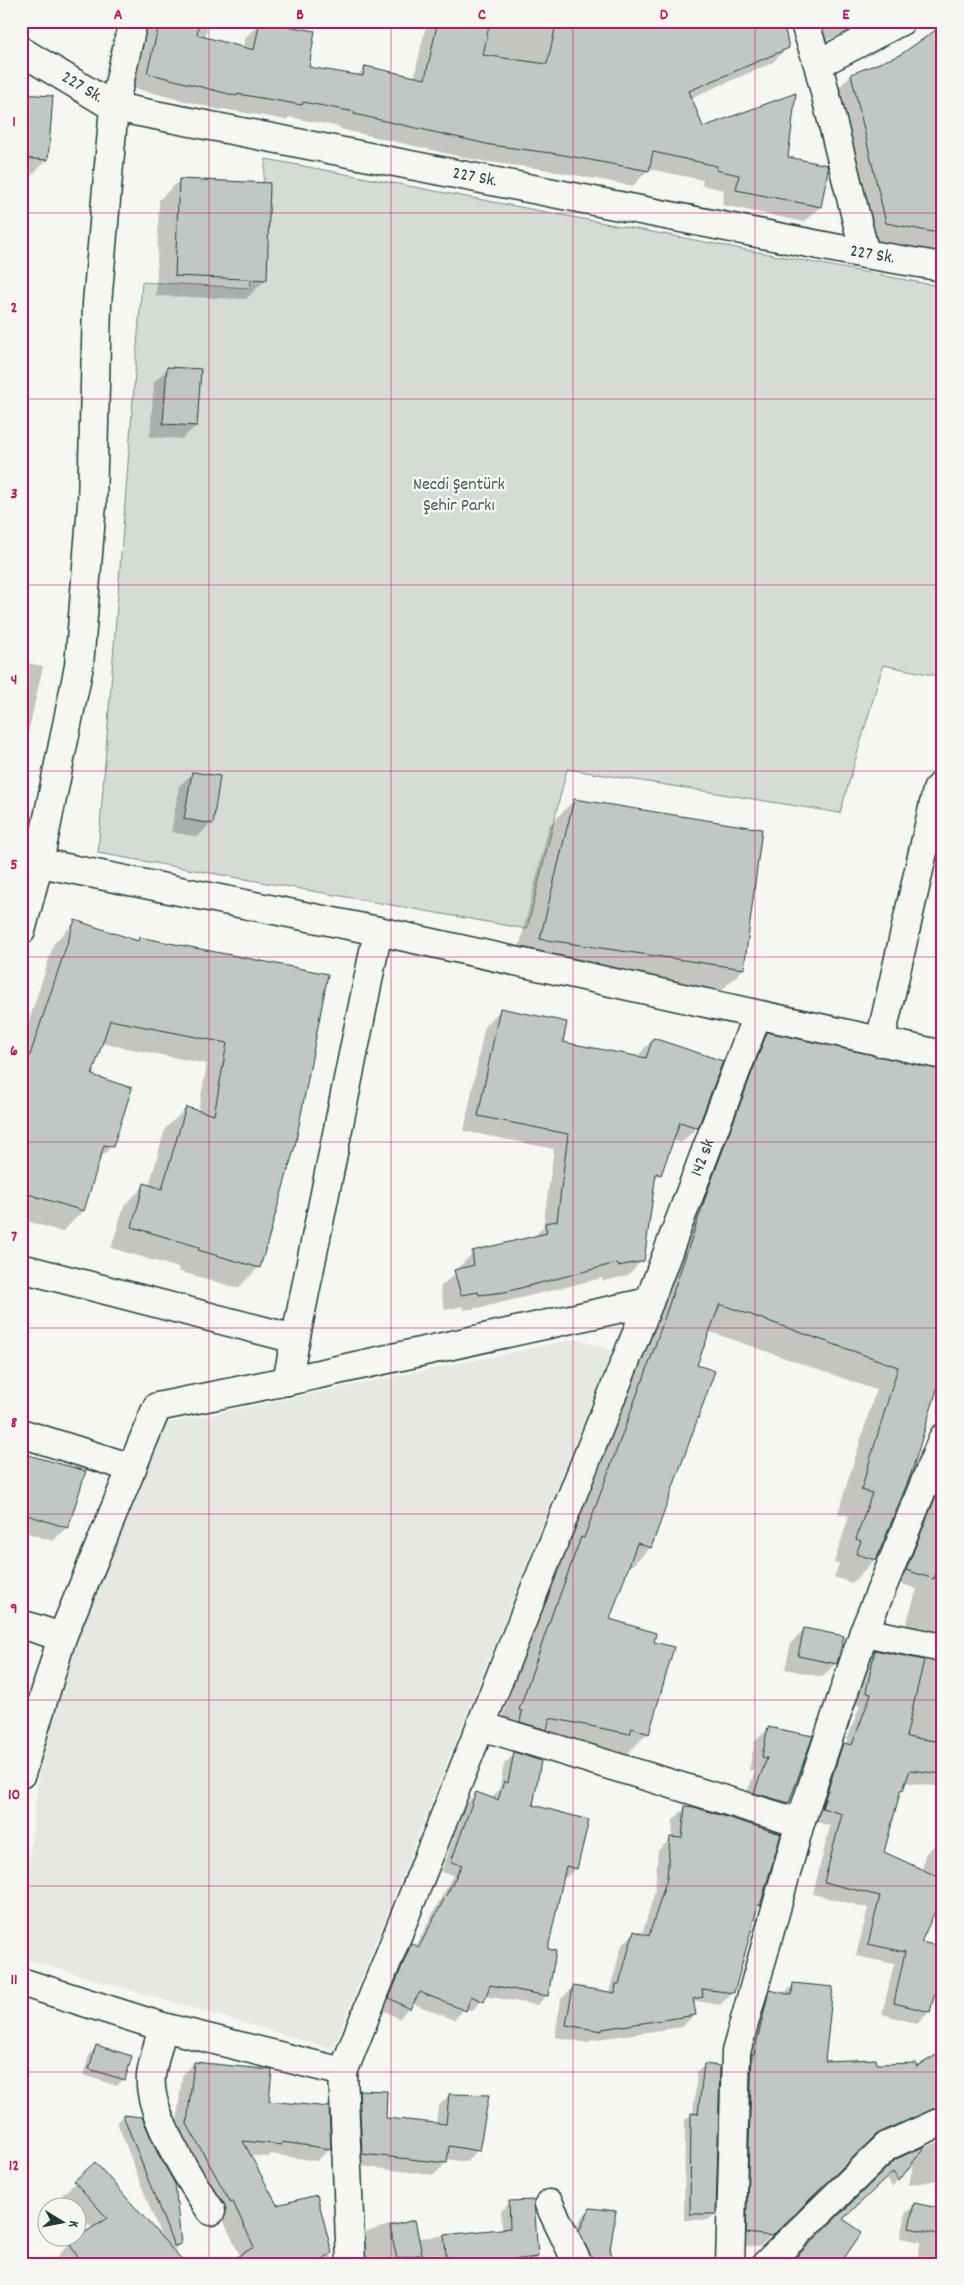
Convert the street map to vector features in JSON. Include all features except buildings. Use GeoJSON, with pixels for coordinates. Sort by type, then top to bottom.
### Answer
{"type":"FeatureCollection","features":[{"type":"Feature","properties":{"kind":"street"},"geometry":{"type":"LineString","coordinates":[[21,931],[30,861],[79,666],[92,504],[97,304],[114,107],[134,21]]}},
{"type":"Feature","properties":{"kind":"street"},"geometry":{"type":"LineString","coordinates":[[804,21],[818,64],[865,254]]}},
{"type":"Feature","properties":{"kind":"street"},"geometry":{"type":"LineString","coordinates":[[818,64],[901,21]]}},
{"type":"Feature","properties":{"kind":"street","name":"227 Sk."},"geometry":{"type":"LineString","coordinates":[[21,51],[114,107],[865,254],[943,267]]}},
{"type":"Feature","properties":{"kind":"street"},"geometry":{"type":"LineString","coordinates":[[880,1042],[937,790],[943,784]]}},
{"type":"Feature","properties":{"kind":"street"},"geometry":{"type":"LineString","coordinates":[[30,861],[378,931],[943,1055]]}},
{"type":"Feature","properties":{"kind":"street"},"geometry":{"type":"LineString","coordinates":[[287,1381],[378,931]]}},
{"type":"Feature","properties":{"kind":"street","name":"142 sk"},"geometry":{"type":"LineString","coordinates":[[343,2072],[650,1302],[758,1015]]}},
{"type":"Feature","properties":{"kind":"street"},"geometry":{"type":"LineString","coordinates":[[21,1268],[295,1339]]}},
{"type":"Feature","properties":{"kind":"street"},"geometry":{"type":"LineString","coordinates":[[21,1774],[62,1637],[157,1406],[287,1381],[650,1302]]}},
{"type":"Feature","properties":{"kind":"street"},"geometry":{"type":"LineString","coordinates":[[21,1433],[132,1468]]}},
{"type":"Feature","properties":{"kind":"street"},"geometry":{"type":"LineString","coordinates":[[730,2264],[736,2052],[800,1823],[864,1632],[943,1438]]}},
{"type":"Feature","properties":{"kind":"street"},"geometry":{"type":"LineString","coordinates":[[21,1624],[62,1637]]}},
{"type":"Feature","properties":{"kind":"street"},"geometry":{"type":"LineString","coordinates":[[864,1632],[943,1648]]}},
{"type":"Feature","properties":{"kind":"street"},"geometry":{"type":"LineString","coordinates":[[481,1726],[800,1823]]}},
{"type":"Feature","properties":{"kind":"street"},"geometry":{"type":"LineString","coordinates":[[21,1982],[163,2027],[343,2072],[351,2264]]}},
{"type":"Feature","properties":{"kind":"street"},"geometry":{"type":"LineString","coordinates":[[163,2027],[151,2076],[152,2096],[179,2164],[211,2211]]}},
{"type":"Feature","properties":{"kind":"street"},"geometry":{"type":"LineString","coordinates":[[766,2264],[887,2146],[943,2121]]}},
{"type":"Feature","properties":{"kind":"street"},"geometry":{"type":"LineString","coordinates":[[549,2204],[578,2264]]}},
{"type":"Feature","properties":{"kind":"shaded area"},"geometry":{"type":"Polygon","coordinates":[[[576,1339],[612,1351],[333,2049],[21,1958],[21,1937],[48,1686],[166,1424],[576,1339]]]}},
{"type":"Feature","properties":{"kind":"green space","name":"Necdi Şentürk Şehir Parkı"},"geometry":{"type":"Polygon","coordinates":[[[266,159],[943,287],[943,677],[883,665],[840,813],[567,769],[527,929],[98,853],[142,282],[250,288],[266,159]]]}}]}
